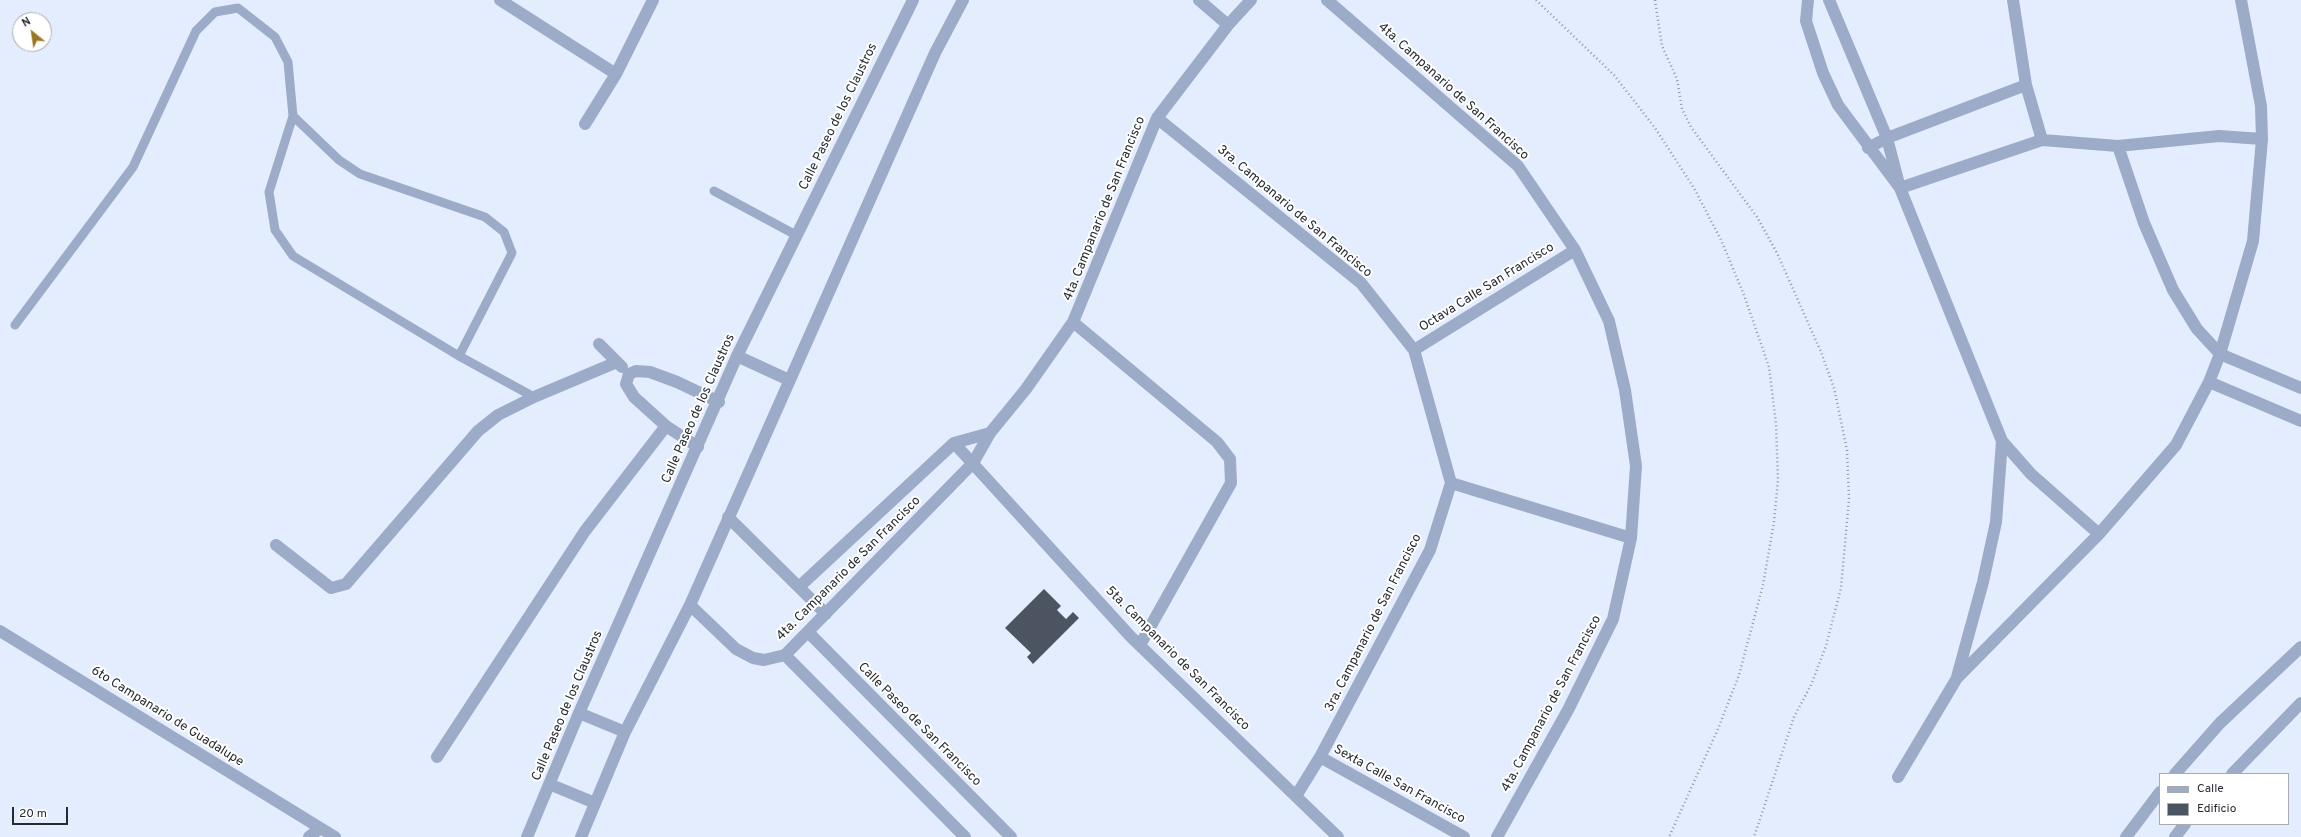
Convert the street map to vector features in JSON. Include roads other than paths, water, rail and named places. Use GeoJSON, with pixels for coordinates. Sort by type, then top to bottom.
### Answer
{"type":"FeatureCollection","features":[{"type":"Feature","properties":{"kind":"street"},"geometry":{"type":"LineString","coordinates":[[500,0],[616,74]]}},
{"type":"Feature","properties":{"kind":"street"},"geometry":{"type":"LineString","coordinates":[[585,124],[616,74],[653,0]]}},
{"type":"Feature","properties":{"kind":"street","name":"Calle Paseo de los Claustros"},"geometry":{"type":"LineString","coordinates":[[527,837],[579,713],[719,402],[737,356],[912,0]]}},
{"type":"Feature","properties":{"kind":"street"},"geometry":{"type":"LineString","coordinates":[[581,837],[625,732],[690,605],[932,60],[963,0]]}},
{"type":"Feature","properties":{"kind":"street"},"geometry":{"type":"LineString","coordinates":[[1199,0],[1228,25]]}},
{"type":"Feature","properties":{"kind":"street","name":"4ta. Campanario de San Francisco"},"geometry":{"type":"LineString","coordinates":[[690,605],[736,649],[752,658],[764,660],[785,655],[973,463],[990,433],[1026,389],[1073,322],[1157,118],[1228,25],[1251,0]]}},
{"type":"Feature","properties":{"kind":"street","name":"4ta. Campanario de San Francisco"},"geometry":{"type":"LineString","coordinates":[[1328,0],[1518,166],[1575,250],[1609,321],[1625,390],[1636,466],[1631,538],[1613,619],[1568,710],[1497,837]]}},
{"type":"Feature","properties":{"kind":"street"},"geometry":{"type":"LineString","coordinates":[[1808,0],[1806,21],[1823,73],[1838,105],[1868,148],[1900,188]]}},
{"type":"Feature","properties":{"kind":"street"},"geometry":{"type":"LineString","coordinates":[[1829,0],[1887,138],[1900,188],[2002,441],[2031,474],[2099,534]]}},
{"type":"Feature","properties":{"kind":"street"},"geometry":{"type":"LineString","coordinates":[[2013,0],[2026,85],[2042,140]]}},
{"type":"Feature","properties":{"kind":"street"},"geometry":{"type":"LineString","coordinates":[[1898,777],[1956,678],[2099,534],[2176,445],[2210,382],[2220,354],[2254,241],[2262,139],[2261,106],[2241,0]]}},
{"type":"Feature","properties":{"kind":"street"},"geometry":{"type":"LineString","coordinates":[[1868,148],[1887,138],[2026,85]]}},
{"type":"Feature","properties":{"kind":"street","name":"3ra. Campanario de San Francisco"},"geometry":{"type":"LineString","coordinates":[[1157,118],[1360,283],[1414,350],[1450,482],[1430,550],[1320,757],[1296,796]]}},
{"type":"Feature","properties":{"kind":"street"},"geometry":{"type":"LineString","coordinates":[[1900,188],[2042,140],[2118,146],[2219,136],[2262,139]]}},
{"type":"Feature","properties":{"kind":"street"},"geometry":{"type":"LineString","coordinates":[[2118,146],[2144,223],[2173,290],[2197,329],[2220,354],[2301,388]]}},
{"type":"Feature","properties":{"kind":"street","name":"Octava Calle San Francisco"},"geometry":{"type":"LineString","coordinates":[[1414,350],[1575,250]]}},
{"type":"Feature","properties":{"kind":"street"},"geometry":{"type":"LineString","coordinates":[[1073,322],[1217,442],[1230,459],[1231,483],[1140,645]]}},
{"type":"Feature","properties":{"kind":"street"},"geometry":{"type":"LineString","coordinates":[[599,344],[629,374]]}},
{"type":"Feature","properties":{"kind":"street"},"geometry":{"type":"LineString","coordinates":[[737,356],[789,380]]}},
{"type":"Feature","properties":{"kind":"street"},"geometry":{"type":"LineString","coordinates":[[276,545],[331,588],[346,584],[478,430],[498,415],[534,397],[617,362]]}},
{"type":"Feature","properties":{"kind":"street"},"geometry":{"type":"LineString","coordinates":[[629,374],[636,372],[650,372],[677,382],[719,402]]}},
{"type":"Feature","properties":{"kind":"street"},"geometry":{"type":"LineString","coordinates":[[629,374],[626,384],[634,397],[666,426],[698,447]]}},
{"type":"Feature","properties":{"kind":"street"},"geometry":{"type":"LineString","coordinates":[[2210,382],[2301,421]]}},
{"type":"Feature","properties":{"kind":"street"},"geometry":{"type":"LineString","coordinates":[[437,757],[585,531],[666,426]]}},
{"type":"Feature","properties":{"kind":"street"},"geometry":{"type":"LineString","coordinates":[[800,586],[954,443],[990,433]]}},
{"type":"Feature","properties":{"kind":"street"},"geometry":{"type":"LineString","coordinates":[[1956,678],[1983,582],[1996,522],[2002,441]]}},
{"type":"Feature","properties":{"kind":"street","name":"5ta. Campanario de San Francisco"},"geometry":{"type":"LineString","coordinates":[[954,443],[1140,645],[1338,837]]}},
{"type":"Feature","properties":{"kind":"street"},"geometry":{"type":"LineString","coordinates":[[1450,482],[1631,538]]}},
{"type":"Feature","properties":{"kind":"street"},"geometry":{"type":"LineString","coordinates":[[728,517],[800,586],[826,614]]}},
{"type":"Feature","properties":{"kind":"street","name":"6to Campanario de Guadalupe"},"geometry":{"type":"LineString","coordinates":[[0,631],[65,669],[319,829],[335,837]]}},
{"type":"Feature","properties":{"kind":"street","name":"Calle Paseo de San Francisco"},"geometry":{"type":"LineString","coordinates":[[808,632],[1011,837]]}},
{"type":"Feature","properties":{"kind":"street"},"geometry":{"type":"LineString","coordinates":[[2176,773],[2220,723],[2301,647]]}},
{"type":"Feature","properties":{"kind":"street"},"geometry":{"type":"LineString","coordinates":[[785,655],[965,837]]}},
{"type":"Feature","properties":{"kind":"street"},"geometry":{"type":"LineString","coordinates":[[2233,773],[2301,703]]}},
{"type":"Feature","properties":{"kind":"street"},"geometry":{"type":"LineString","coordinates":[[579,713],[625,732]]}},
{"type":"Feature","properties":{"kind":"street","name":"Sexta Calle San Francisco"},"geometry":{"type":"LineString","coordinates":[[1320,757],[1464,837]]}},
{"type":"Feature","properties":{"kind":"street"},"geometry":{"type":"LineString","coordinates":[[549,784],[595,803]]}},
{"type":"Feature","properties":{"kind":"street"},"geometry":{"type":"LineString","coordinates":[[2126,837],[2159,793]]}},
{"type":"Feature","properties":{"kind":"street"},"geometry":{"type":"LineString","coordinates":[[2174,837],[2184,825]]}},
{"type":"Feature","properties":{"kind":"street"},"geometry":{"type":"LineString","coordinates":[[309,837],[319,829]]}},
{"type":"Feature","properties":{"kind":"lane"},"geometry":{"type":"LineString","coordinates":[[15,325],[132,167],[196,31],[215,12],[238,8],[275,37],[288,62],[293,116],[269,192],[275,230],[293,256],[459,356],[534,397]]}},
{"type":"Feature","properties":{"kind":"lane"},"geometry":{"type":"LineString","coordinates":[[293,116],[339,160],[360,174],[485,217],[504,232],[512,253],[459,356]]}},
{"type":"Feature","properties":{"kind":"lane"},"geometry":{"type":"LineString","coordinates":[[714,191],[796,235]]}}]}
